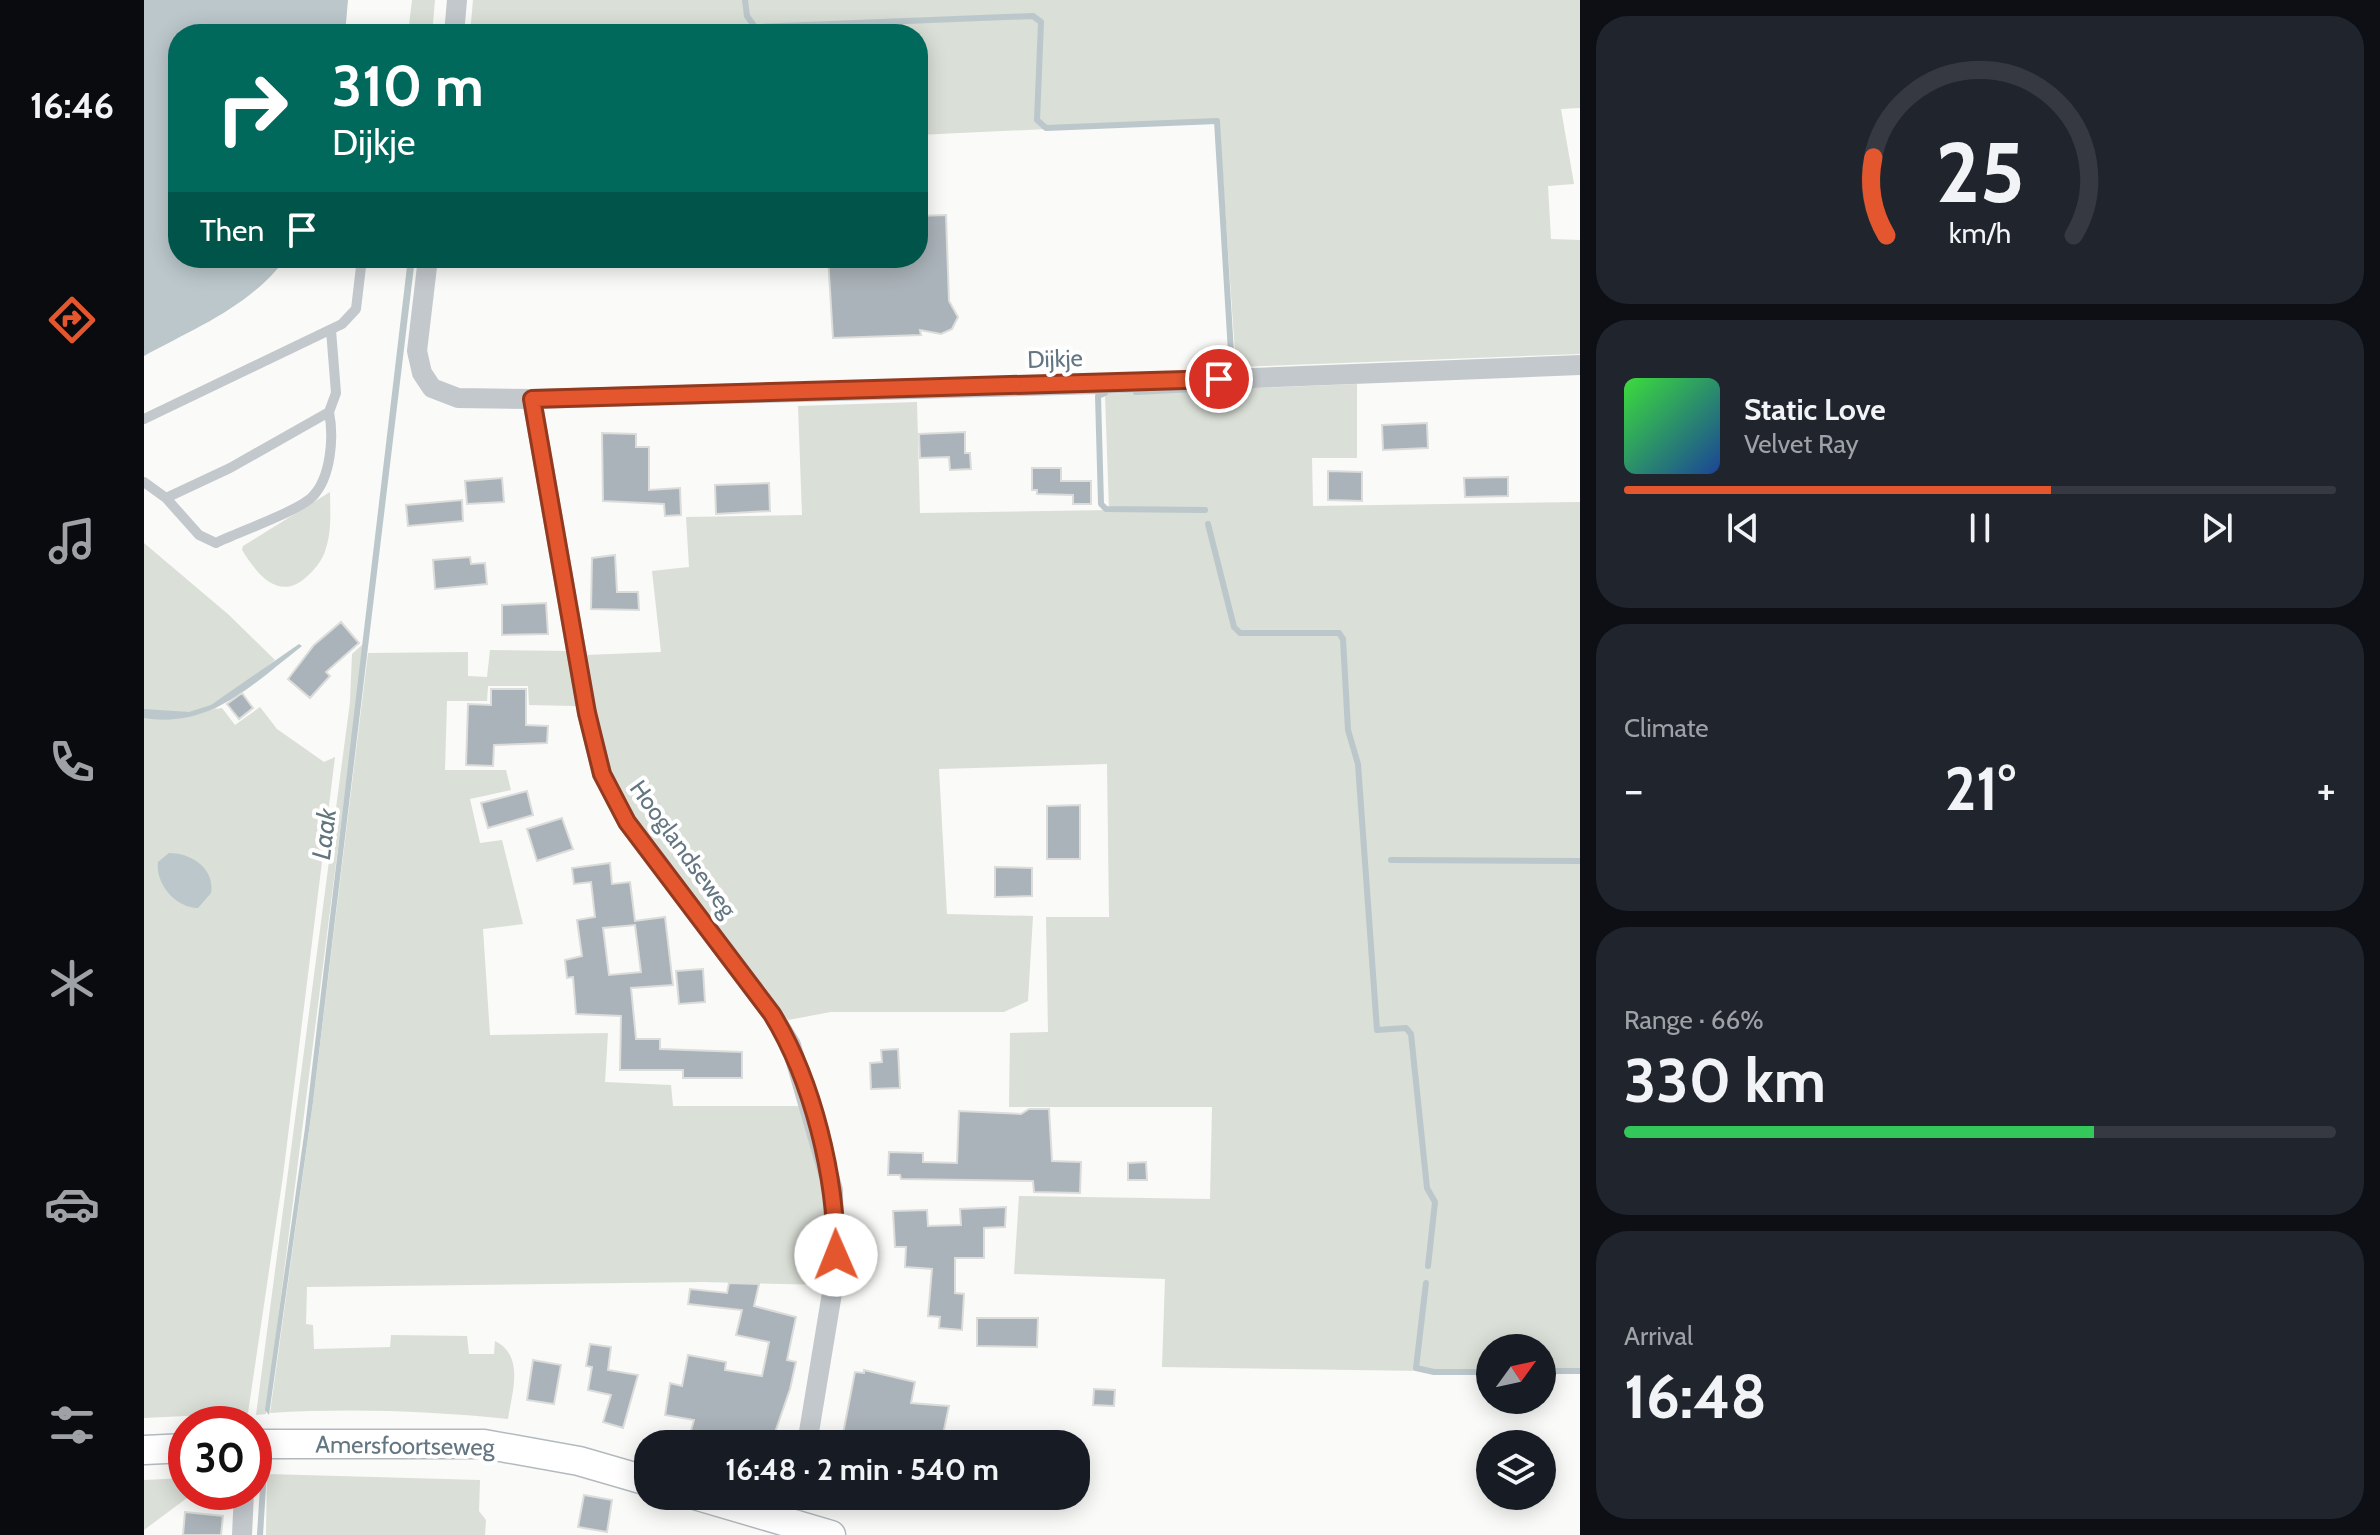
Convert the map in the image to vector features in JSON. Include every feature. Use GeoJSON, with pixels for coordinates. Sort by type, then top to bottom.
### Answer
{"type":"FeatureCollection","features":[{"type":"Feature","properties":{"kind":"main road","name":"Amersfoortseweg"},"geometry":{"type":"LineString","coordinates":[[272,1444],[484,1444],[579,1461],[634,1477]]}},
{"type":"Feature","properties":{"kind":"main road"},"geometry":{"type":"LineString","coordinates":[[144,1450],[168,1449]]}},
{"type":"Feature","properties":{"kind":"main road"},"geometry":{"type":"LineString","coordinates":[[746,1510],[831,1535]]}},
{"type":"Feature","properties":{"kind":"street"},"geometry":{"type":"LineString","coordinates":[[455,24],[457,0]]}},
{"type":"Feature","properties":{"kind":"street"},"geometry":{"type":"LineString","coordinates":[[427,268],[417,351],[426,383],[458,398],[532,399]]}},
{"type":"Feature","properties":{"kind":"street","name":"Dijkje"},"geometry":{"type":"LineString","coordinates":[[532,399],[1099,384],[1580,365]]}},
{"type":"Feature","properties":{"kind":"street","name":"Hooglandseweg"},"geometry":{"type":"LineString","coordinates":[[532,399],[587,713],[602,774],[627,822],[772,1014],[791,1045],[830,1178],[836,1231],[834,1281],[809,1430]]}},
{"type":"Feature","properties":{"kind":"street"},"geometry":{"type":"LineString","coordinates":[[242,1535],[243,1510]]}},
{"type":"Feature","properties":{"kind":"street"},"geometry":{"type":"LineString","coordinates":[[787,1522],[792,1510]]}},
{"type":"Feature","properties":{"kind":"lane"},"geometry":{"type":"LineString","coordinates":[[144,419],[342,324],[356,309],[361,268]]}},
{"type":"Feature","properties":{"kind":"lane"},"geometry":{"type":"LineString","coordinates":[[144,482],[166,498],[199,535],[216,543],[311,499],[321,484],[333,433],[329,412],[336,393],[331,330]]}},
{"type":"Feature","properties":{"kind":"lane"},"geometry":{"type":"LineString","coordinates":[[166,498],[230,468],[329,412]]}},
{"type":"Feature","properties":{"kind":"shaded area"},"geometry":{"type":"Polygon","coordinates":[[[144,0],[348,0],[346,24],[168,24],[168,268],[278,268],[239,303],[144,356],[144,0]]]}},
{"type":"Feature","properties":{"kind":"shaded area"},"geometry":{"type":"Polygon","coordinates":[[[412,0],[435,0],[433,24],[409,24],[412,0]]]}},
{"type":"Feature","properties":{"kind":"shaded area"},"geometry":{"type":"Polygon","coordinates":[[[473,0],[1580,0],[1580,108],[1561,109],[1574,184],[1548,186],[1551,239],[1580,240],[1580,354],[1236,367],[1219,121],[928,135],[928,24],[471,24],[473,0]]]}},
{"type":"Feature","properties":{"kind":"shaded area"},"geometry":{"type":"Polygon","coordinates":[[[407,268],[414,268],[313,1102],[270,1406],[266,1406],[305,1128],[407,268]]]}},
{"type":"Feature","properties":{"kind":"shaded area"},"geometry":{"type":"Polygon","coordinates":[[[1357,384],[1357,458],[1312,458],[1313,506],[1580,502],[1580,1370],[1556,1371],[1556,1334],[1476,1334],[1476,1372],[1162,1367],[1165,1279],[1014,1274],[1019,1196],[1210,1199],[1212,1107],[1009,1107],[1010,1033],[1048,1032],[1046,917],[1109,917],[1107,764],[939,769],[947,914],[1033,916],[1028,1001],[1004,1012],[831,1012],[788,1020],[636,820],[610,770],[599,734],[585,655],[661,652],[652,571],[689,567],[686,517],[802,515],[798,406],[917,402],[920,513],[1109,510],[1105,394],[1357,384]]]}},
{"type":"Feature","properties":{"kind":"shaded area"},"geometry":{"type":"Polygon","coordinates":[[[330,492],[329,534],[318,565],[294,585],[285,587],[268,581],[242,550],[243,546],[330,492]]]}},
{"type":"Feature","properties":{"kind":"shaded area"},"geometry":{"type":"Polygon","coordinates":[[[144,543],[229,615],[275,660],[215,709],[222,708],[235,725],[260,707],[277,729],[324,762],[335,757],[283,1176],[249,1406],[168,1406],[168,1417],[144,1418],[144,543]]]}},
{"type":"Feature","properties":{"kind":"shaded area"},"geometry":{"type":"Polygon","coordinates":[[[364,643],[267,1406],[257,1406],[350,702],[352,654],[364,643]]]}},
{"type":"Feature","properties":{"kind":"shaded area"},"geometry":{"type":"Polygon","coordinates":[[[299,644],[302,646],[248,688],[211,710],[168,720],[144,718],[144,709],[189,712],[211,705],[299,644]]]}},
{"type":"Feature","properties":{"kind":"shaded area"},"geometry":{"type":"Polygon","coordinates":[[[490,650],[568,651],[576,706],[529,705],[528,686],[488,686],[487,701],[447,701],[445,770],[506,770],[511,790],[470,799],[480,843],[502,840],[523,924],[483,929],[490,1035],[608,1033],[605,1082],[671,1085],[673,1106],[802,1106],[824,1188],[826,1285],[704,1282],[307,1287],[306,1324],[313,1325],[314,1349],[390,1347],[391,1335],[467,1336],[469,1354],[494,1354],[495,1341],[510,1356],[513,1365],[514,1386],[508,1419],[389,1411],[272,1413],[368,653],[468,652],[468,676],[487,677],[490,650]]]}},
{"type":"Feature","properties":{"kind":"shaded area"},"geometry":{"type":"Polygon","coordinates":[[[169,853],[193,859],[209,876],[211,893],[198,908],[182,904],[164,886],[158,862],[169,853]]]}},
{"type":"Feature","properties":{"kind":"shaded area"},"geometry":{"type":"Polygon","coordinates":[[[272,1474],[480,1480],[479,1511],[486,1520],[485,1535],[266,1535],[266,1510],[272,1510],[272,1474]]]}},
{"type":"Feature","properties":{"kind":"shaded area"},"geometry":{"type":"Polygon","coordinates":[[[168,1479],[168,1510],[171,1510],[144,1530],[144,1480],[168,1479]]]}},
{"type":"Feature","properties":{"kind":"building"},"geometry":{"type":"Polygon","coordinates":[[[946,215],[949,301],[958,317],[952,329],[941,334],[920,330],[921,335],[833,338],[829,268],[928,268],[928,216],[946,215]]]}},
{"type":"Feature","properties":{"kind":"building"},"geometry":{"type":"Polygon","coordinates":[[[1427,423],[1428,448],[1383,450],[1382,425],[1427,423]]]}},
{"type":"Feature","properties":{"kind":"building"},"geometry":{"type":"Polygon","coordinates":[[[965,432],[965,453],[970,453],[971,469],[950,470],[949,457],[920,458],[919,434],[965,432]]]}},
{"type":"Feature","properties":{"kind":"building"},"geometry":{"type":"Polygon","coordinates":[[[602,433],[636,434],[636,447],[649,447],[649,490],[680,488],[681,515],[665,516],[664,504],[603,501],[602,433]]]}},
{"type":"Feature","properties":{"kind":"building"},"geometry":{"type":"Polygon","coordinates":[[[1032,468],[1061,468],[1061,481],[1091,481],[1091,504],[1073,504],[1073,495],[1037,494],[1037,490],[1032,490],[1032,468]]]}},
{"type":"Feature","properties":{"kind":"building"},"geometry":{"type":"Polygon","coordinates":[[[1328,471],[1362,472],[1362,501],[1328,500],[1328,471]]]}},
{"type":"Feature","properties":{"kind":"building"},"geometry":{"type":"Polygon","coordinates":[[[1508,477],[1508,496],[1465,497],[1464,478],[1508,477]]]}},
{"type":"Feature","properties":{"kind":"building"},"geometry":{"type":"Polygon","coordinates":[[[502,478],[504,502],[467,504],[465,481],[502,478]]]}},
{"type":"Feature","properties":{"kind":"building"},"geometry":{"type":"Polygon","coordinates":[[[769,483],[770,511],[716,514],[715,485],[769,483]]]}},
{"type":"Feature","properties":{"kind":"building"},"geometry":{"type":"Polygon","coordinates":[[[462,500],[463,521],[408,526],[406,505],[462,500]]]}},
{"type":"Feature","properties":{"kind":"building"},"geometry":{"type":"Polygon","coordinates":[[[615,555],[617,592],[638,592],[639,610],[591,609],[592,558],[615,555]]]}},
{"type":"Feature","properties":{"kind":"building"},"geometry":{"type":"Polygon","coordinates":[[[470,557],[471,564],[485,563],[487,584],[435,589],[433,560],[470,557]]]}},
{"type":"Feature","properties":{"kind":"building"},"geometry":{"type":"Polygon","coordinates":[[[546,603],[548,634],[502,635],[502,605],[546,603]]]}},
{"type":"Feature","properties":{"kind":"building"},"geometry":{"type":"Polygon","coordinates":[[[341,622],[359,643],[326,672],[330,676],[310,698],[288,679],[314,645],[341,622]]]}},
{"type":"Feature","properties":{"kind":"building"},"geometry":{"type":"Polygon","coordinates":[[[491,689],[526,689],[526,725],[548,726],[547,743],[494,745],[493,766],[466,765],[468,704],[491,705],[491,689]]]}},
{"type":"Feature","properties":{"kind":"building"},"geometry":{"type":"Polygon","coordinates":[[[242,693],[253,708],[239,719],[227,704],[242,693]]]}},
{"type":"Feature","properties":{"kind":"building"},"geometry":{"type":"Polygon","coordinates":[[[527,791],[533,815],[488,828],[481,803],[527,791]]]}},
{"type":"Feature","properties":{"kind":"building"},"geometry":{"type":"Polygon","coordinates":[[[1080,805],[1080,859],[1047,859],[1047,806],[1080,805]]]}},
{"type":"Feature","properties":{"kind":"building"},"geometry":{"type":"Polygon","coordinates":[[[562,818],[573,849],[537,861],[527,829],[562,818]]]}},
{"type":"Feature","properties":{"kind":"building"},"geometry":{"type":"Polygon","coordinates":[[[610,863],[612,884],[630,882],[635,921],[665,917],[673,985],[631,988],[636,1039],[660,1039],[660,1049],[742,1052],[742,1078],[683,1078],[683,1070],[620,1070],[621,1016],[576,1014],[573,977],[567,978],[565,960],[582,956],[577,920],[595,917],[591,882],[574,884],[572,868],[610,863]],[[635,925],[603,928],[609,975],[641,972],[635,925]]]}},
{"type":"Feature","properties":{"kind":"building"},"geometry":{"type":"Polygon","coordinates":[[[995,867],[1032,868],[1032,896],[995,897],[995,867]]]}},
{"type":"Feature","properties":{"kind":"building"},"geometry":{"type":"Polygon","coordinates":[[[703,969],[705,1002],[679,1004],[676,971],[703,969]]]}},
{"type":"Feature","properties":{"kind":"building"},"geometry":{"type":"Polygon","coordinates":[[[898,1049],[900,1088],[871,1089],[870,1063],[882,1062],[881,1050],[898,1049]]]}},
{"type":"Feature","properties":{"kind":"building"},"geometry":{"type":"Polygon","coordinates":[[[1029,1109],[1049,1109],[1052,1161],[1081,1162],[1080,1193],[1034,1192],[1033,1181],[901,1179],[900,1175],[888,1175],[889,1152],[923,1153],[923,1162],[957,1163],[959,1111],[1021,1114],[1029,1109]]]}},
{"type":"Feature","properties":{"kind":"building"},"geometry":{"type":"Polygon","coordinates":[[[1146,1162],[1147,1180],[1128,1180],[1128,1163],[1146,1162]]]}},
{"type":"Feature","properties":{"kind":"building"},"geometry":{"type":"Polygon","coordinates":[[[1006,1207],[1005,1227],[984,1228],[984,1258],[955,1258],[955,1293],[964,1294],[962,1330],[939,1328],[940,1317],[928,1316],[932,1269],[905,1267],[906,1247],[895,1247],[893,1211],[927,1210],[928,1226],[961,1225],[960,1209],[1006,1207]]]}},
{"type":"Feature","properties":{"kind":"building"},"geometry":{"type":"Polygon","coordinates":[[[729,1283],[759,1284],[754,1306],[796,1317],[787,1360],[796,1362],[776,1430],[691,1430],[694,1420],[665,1415],[670,1383],[682,1386],[688,1355],[726,1362],[725,1370],[762,1376],[769,1342],[736,1335],[742,1310],[688,1304],[690,1289],[727,1293],[729,1283]]]}},
{"type":"Feature","properties":{"kind":"building"},"geometry":{"type":"Polygon","coordinates":[[[977,1318],[1038,1318],[1037,1347],[977,1346],[977,1318]]]}},
{"type":"Feature","properties":{"kind":"building"},"geometry":{"type":"Polygon","coordinates":[[[590,1344],[611,1347],[608,1370],[638,1375],[623,1428],[603,1422],[611,1395],[588,1390],[592,1367],[586,1366],[590,1344]]]}},
{"type":"Feature","properties":{"kind":"building"},"geometry":{"type":"Polygon","coordinates":[[[533,1360],[561,1365],[554,1404],[527,1400],[533,1360]]]}},
{"type":"Feature","properties":{"kind":"building"},"geometry":{"type":"Polygon","coordinates":[[[864,1370],[915,1382],[911,1403],[949,1406],[944,1430],[844,1430],[855,1372],[864,1373],[864,1370]]]}},
{"type":"Feature","properties":{"kind":"building"},"geometry":{"type":"Polygon","coordinates":[[[1094,1389],[1115,1390],[1114,1406],[1093,1405],[1094,1389]]]}},
{"type":"Feature","properties":{"kind":"building"},"geometry":{"type":"Polygon","coordinates":[[[584,1495],[612,1500],[607,1532],[578,1527],[584,1495]]]}},
{"type":"Feature","properties":{"kind":"building"},"geometry":{"type":"Polygon","coordinates":[[[185,1512],[223,1516],[221,1535],[183,1535],[185,1512]]]}},
{"type":"Feature","properties":{"kind":"waterway"},"geometry":{"type":"LineString","coordinates":[[745,0],[747,16],[753,24]]}},
{"type":"Feature","properties":{"kind":"waterway"},"geometry":{"type":"LineString","coordinates":[[831,24],[1033,16],[1041,22],[1037,120],[1046,128],[1217,121],[1232,369]]}},
{"type":"Feature","properties":{"kind":"waterway"},"geometry":{"type":"LineString","coordinates":[[1136,392],[1233,387]]}},
{"type":"Feature","properties":{"kind":"waterway"},"geometry":{"type":"LineString","coordinates":[[1105,393],[1098,396],[1101,504],[1106,509],[1205,510]]}},
{"type":"Feature","properties":{"kind":"waterway"},"geometry":{"type":"LineString","coordinates":[[1208,524],[1234,627],[1240,633],[1339,633],[1343,639],[1348,730],[1358,764],[1377,1030],[1406,1028],[1411,1034],[1427,1188],[1435,1202],[1428,1266]]}},
{"type":"Feature","properties":{"kind":"waterway"},"geometry":{"type":"LineString","coordinates":[[1391,860],[1580,861]]}},
{"type":"Feature","properties":{"kind":"waterway"},"geometry":{"type":"LineString","coordinates":[[1426,1283],[1416,1368],[1434,1372],[1476,1372]]}},
{"type":"Feature","properties":{"kind":"waterway"},"geometry":{"type":"LineString","coordinates":[[1556,1371],[1580,1371]]}},
{"type":"Feature","properties":{"kind":"waterway","name":"Laak"},"geometry":{"type":"LineString","coordinates":[[260,1535],[262,1510]]}},
{"type":"Feature","properties":{"kind":"route"},"geometry":{"type":"LineString","coordinates":[[836,1255],[833,1190],[791,1045],[772,1014],[627,822],[602,774],[587,713],[532,399],[1219,379]]}}]}
